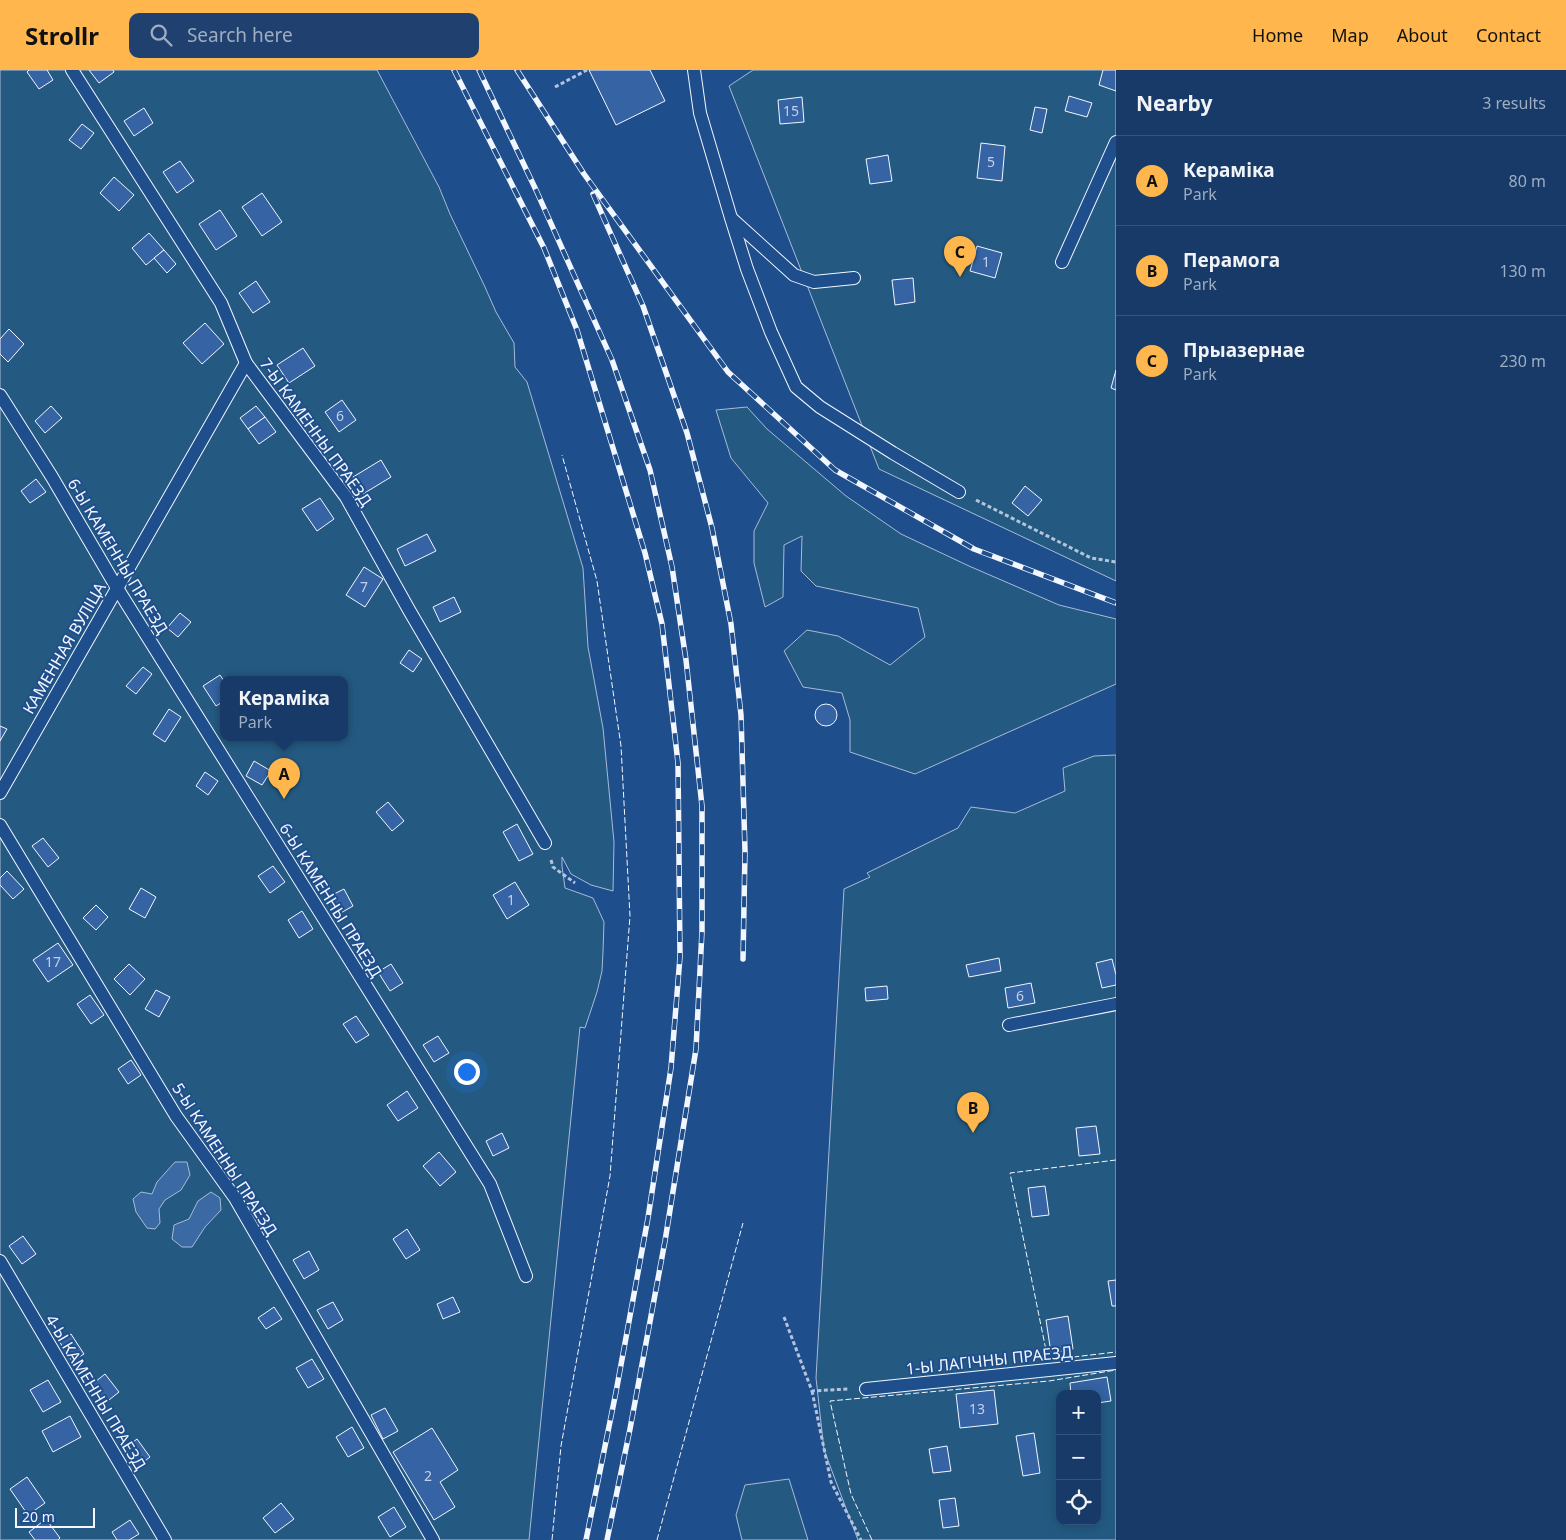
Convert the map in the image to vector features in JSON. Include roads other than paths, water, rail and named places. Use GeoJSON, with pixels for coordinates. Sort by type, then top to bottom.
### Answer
{"type":"FeatureCollection","features":[{"type":"Feature","properties":{"kind":"lane","name":"7-Ы КАМЕННЫ ПРАЕЗД"},"geometry":{"type":"LineString","coordinates":[[72,70],[221,302],[246,363],[346,497],[409,610],[545,843]]}},
{"type":"Feature","properties":{"kind":"lane"},"geometry":{"type":"LineString","coordinates":[[694,70],[700,113],[747,269],[771,332],[796,387],[820,407],[959,492]]}},
{"type":"Feature","properties":{"kind":"lane"},"geometry":{"type":"LineString","coordinates":[[1062,262],[1116,142]]}},
{"type":"Feature","properties":{"kind":"lane"},"geometry":{"type":"LineString","coordinates":[[731,218],[794,275],[814,282],[854,278]]}},
{"type":"Feature","properties":{"kind":"lane","name":"КАМЕННАЯ ВУЛІЦА"},"geometry":{"type":"LineString","coordinates":[[0,792],[246,363]]}},
{"type":"Feature","properties":{"kind":"lane","name":"6-Ы КАМЕННЫ ПРАЕЗД"},"geometry":{"type":"LineString","coordinates":[[0,395],[52,477],[117,588],[490,1184],[526,1276]]}},
{"type":"Feature","properties":{"kind":"lane","name":"5-Ы КАМЕННЫ ПРАЕЗД"},"geometry":{"type":"LineString","coordinates":[[0,825],[176,1116],[236,1198],[433,1540]]}},
{"type":"Feature","properties":{"kind":"lane"},"geometry":{"type":"LineString","coordinates":[[1008,1025],[1116,1004]]}},
{"type":"Feature","properties":{"kind":"lane","name":"4-Ы КАМЕННЫ ПРАЕЗД"},"geometry":{"type":"LineString","coordinates":[[0,1261],[165,1540]]}},
{"type":"Feature","properties":{"kind":"lane","name":"1-Ы ЛАГІЧНЫ ПРАЕЗД"},"geometry":{"type":"LineString","coordinates":[[866,1389],[1116,1363]]}},
{"type":"Feature","properties":{"kind":"railway"},"geometry":{"type":"LineString","coordinates":[[454,70],[544,248],[577,330],[645,553],[662,624],[678,763],[680,957],[671,1068],[648,1218],[586,1540]]}},
{"type":"Feature","properties":{"kind":"railway"},"geometry":{"type":"LineString","coordinates":[[479,70],[536,190],[612,360],[650,470],[672,567],[686,660],[702,806],[702,931],[696,1049],[665,1241],[607,1540]]}},
{"type":"Feature","properties":{"kind":"railway"},"geometry":{"type":"LineString","coordinates":[[517,70],[584,174],[728,372],[835,470],[974,549],[1116,603]]}},
{"type":"Feature","properties":{"kind":"railway"},"geometry":{"type":"LineString","coordinates":[[593,194],[643,306],[687,433],[712,528],[731,624],[741,715],[745,851],[743,959]]}},
{"type":"Feature","properties":{"kind":"place","name":"Прыазернае"},"geometry":{"type":"Point","coordinates":[960,277]}},
{"type":"Feature","properties":{"kind":"place","name":"Кераміка"},"geometry":{"type":"Point","coordinates":[284,799]}},
{"type":"Feature","properties":{"kind":"place","name":"Перамога"},"geometry":{"type":"Point","coordinates":[973,1133]}}]}
